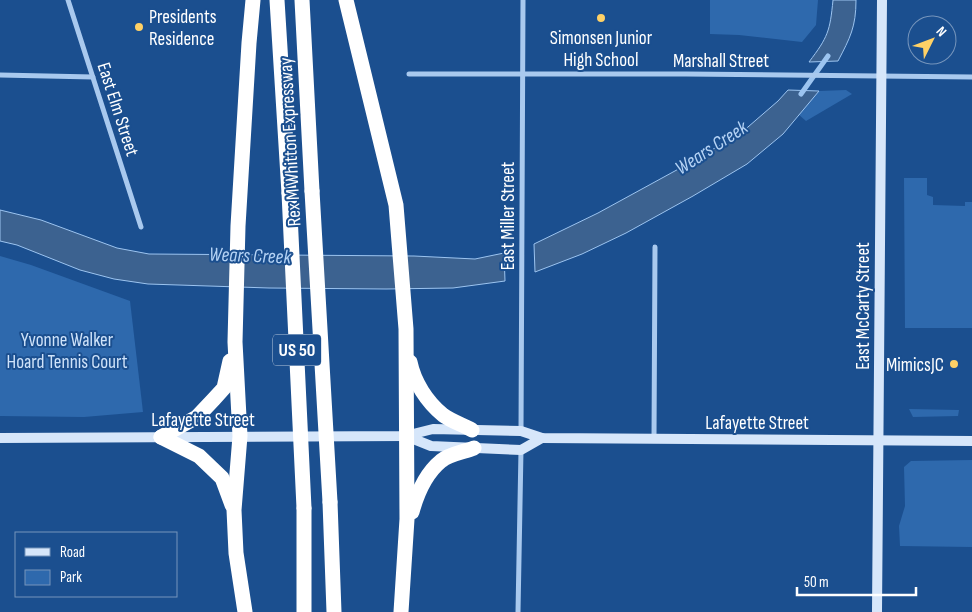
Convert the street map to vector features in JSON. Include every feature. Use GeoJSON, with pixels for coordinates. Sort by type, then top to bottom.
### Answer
{"type":"FeatureCollection","features":[{"type":"Feature","properties":{"kind":"highway"},"geometry":{"type":"LineString","coordinates":[[245,612],[236,553],[234,510],[240,436],[235,342],[238,226],[253,0]]}},
{"type":"Feature","properties":{"kind":"highway","name":"Rex M Whitton Expressway"},"geometry":{"type":"LineString","coordinates":[[276,0],[289,193],[304,508],[304,612]]}},
{"type":"Feature","properties":{"kind":"highway","name":"Rex M Whitton Expressway"},"geometry":{"type":"LineString","coordinates":[[302,0],[330,502],[334,612]]}},
{"type":"Feature","properties":{"kind":"highway"},"geometry":{"type":"LineString","coordinates":[[346,0],[396,205],[406,335],[412,375],[425,395],[444,415],[472,430]]}},
{"type":"Feature","properties":{"kind":"highway"},"geometry":{"type":"LineString","coordinates":[[401,612],[406,530],[406,335]]}},
{"type":"Feature","properties":{"kind":"highway"},"geometry":{"type":"LineString","coordinates":[[161,437],[197,417],[224,388],[235,342]]}},
{"type":"Feature","properties":{"kind":"highway"},"geometry":{"type":"LineString","coordinates":[[161,437],[199,456],[222,478],[234,510]]}},
{"type":"Feature","properties":{"kind":"highway"},"geometry":{"type":"LineString","coordinates":[[406,530],[417,495],[424,481],[441,460],[474,448]]}},
{"type":"Feature","properties":{"kind":"main road","name":"East McCarty Street"},"geometry":{"type":"LineString","coordinates":[[877,612],[882,0]]}},
{"type":"Feature","properties":{"kind":"main road","name":"Lafayette Street"},"geometry":{"type":"LineString","coordinates":[[0,438],[406,436],[433,429],[521,431],[542,438],[972,442]]}},
{"type":"Feature","properties":{"kind":"main road","name":"Lafayette Street"},"geometry":{"type":"LineString","coordinates":[[406,436],[431,446],[520,450],[542,438]]}},
{"type":"Feature","properties":{"kind":"street","name":"East Elm Street"},"geometry":{"type":"LineString","coordinates":[[68,0],[141,227]]}},
{"type":"Feature","properties":{"kind":"street","name":"East Miller Street"},"geometry":{"type":"LineString","coordinates":[[521,431],[523,0]]}},
{"type":"Feature","properties":{"kind":"street","name":"Marshall Street"},"geometry":{"type":"LineString","coordinates":[[409,74],[972,77]]}},
{"type":"Feature","properties":{"kind":"street"},"geometry":{"type":"LineString","coordinates":[[0,75],[93,76]]}},
{"type":"Feature","properties":{"kind":"street"},"geometry":{"type":"LineString","coordinates":[[654,439],[655,247]]}},
{"type":"Feature","properties":{"kind":"street"},"geometry":{"type":"LineString","coordinates":[[518,612],[520,450]]}},
{"type":"Feature","properties":{"kind":"green space"},"geometry":{"type":"Polygon","coordinates":[[[710,0],[818,0],[816,25],[802,42],[739,35],[710,34],[710,0]]]}},
{"type":"Feature","properties":{"kind":"green space"},"geometry":{"type":"Polygon","coordinates":[[[846,90],[852,94],[806,121],[798,114],[819,91],[846,90]]]}},
{"type":"Feature","properties":{"kind":"green space"},"geometry":{"type":"Polygon","coordinates":[[[904,178],[927,178],[927,195],[933,197],[933,205],[965,206],[965,202],[972,202],[972,328],[905,328],[904,178]]]}},
{"type":"Feature","properties":{"kind":"green space","name":"Yvonne Walker Hoard Tennis Court"},"geometry":{"type":"Polygon","coordinates":[[[0,256],[31,265],[130,301],[143,412],[84,417],[0,416],[0,256]]]}},
{"type":"Feature","properties":{"kind":"green space"},"geometry":{"type":"Polygon","coordinates":[[[909,409],[959,410],[958,416],[913,417],[909,409]]]}},
{"type":"Feature","properties":{"kind":"green space"},"geometry":{"type":"Polygon","coordinates":[[[972,460],[972,547],[900,546],[899,526],[905,506],[904,467],[911,461],[972,460]]]}},
{"type":"Feature","properties":{"kind":"water"},"geometry":{"type":"Polygon","coordinates":[[[833,0],[856,0],[855,18],[849,39],[838,61],[809,62],[827,33],[833,0]]]}},
{"type":"Feature","properties":{"kind":"water"},"geometry":{"type":"Polygon","coordinates":[[[788,90],[819,91],[783,134],[747,164],[626,233],[582,254],[535,272],[534,244],[598,213],[741,133],[788,90]]]}},
{"type":"Feature","properties":{"kind":"water"},"geometry":{"type":"Polygon","coordinates":[[[0,210],[41,220],[117,248],[149,254],[414,256],[475,259],[504,253],[505,281],[453,288],[386,289],[148,284],[114,279],[80,270],[17,245],[0,241],[0,210]]]}},
{"type":"Feature","properties":{"kind":"waterway","name":"Wears Creek"},"geometry":{"type":"LineString","coordinates":[[801,94],[828,56]]}},
{"type":"Feature","properties":{"kind":"place","name":"Simonsen Junior High School"},"geometry":{"type":"Point","coordinates":[601,18]}},
{"type":"Feature","properties":{"kind":"place","name":"Presidents Residence"},"geometry":{"type":"Point","coordinates":[139,27]}},
{"type":"Feature","properties":{"kind":"place","name":"MimicsJC"},"geometry":{"type":"Point","coordinates":[954,364]}}]}
